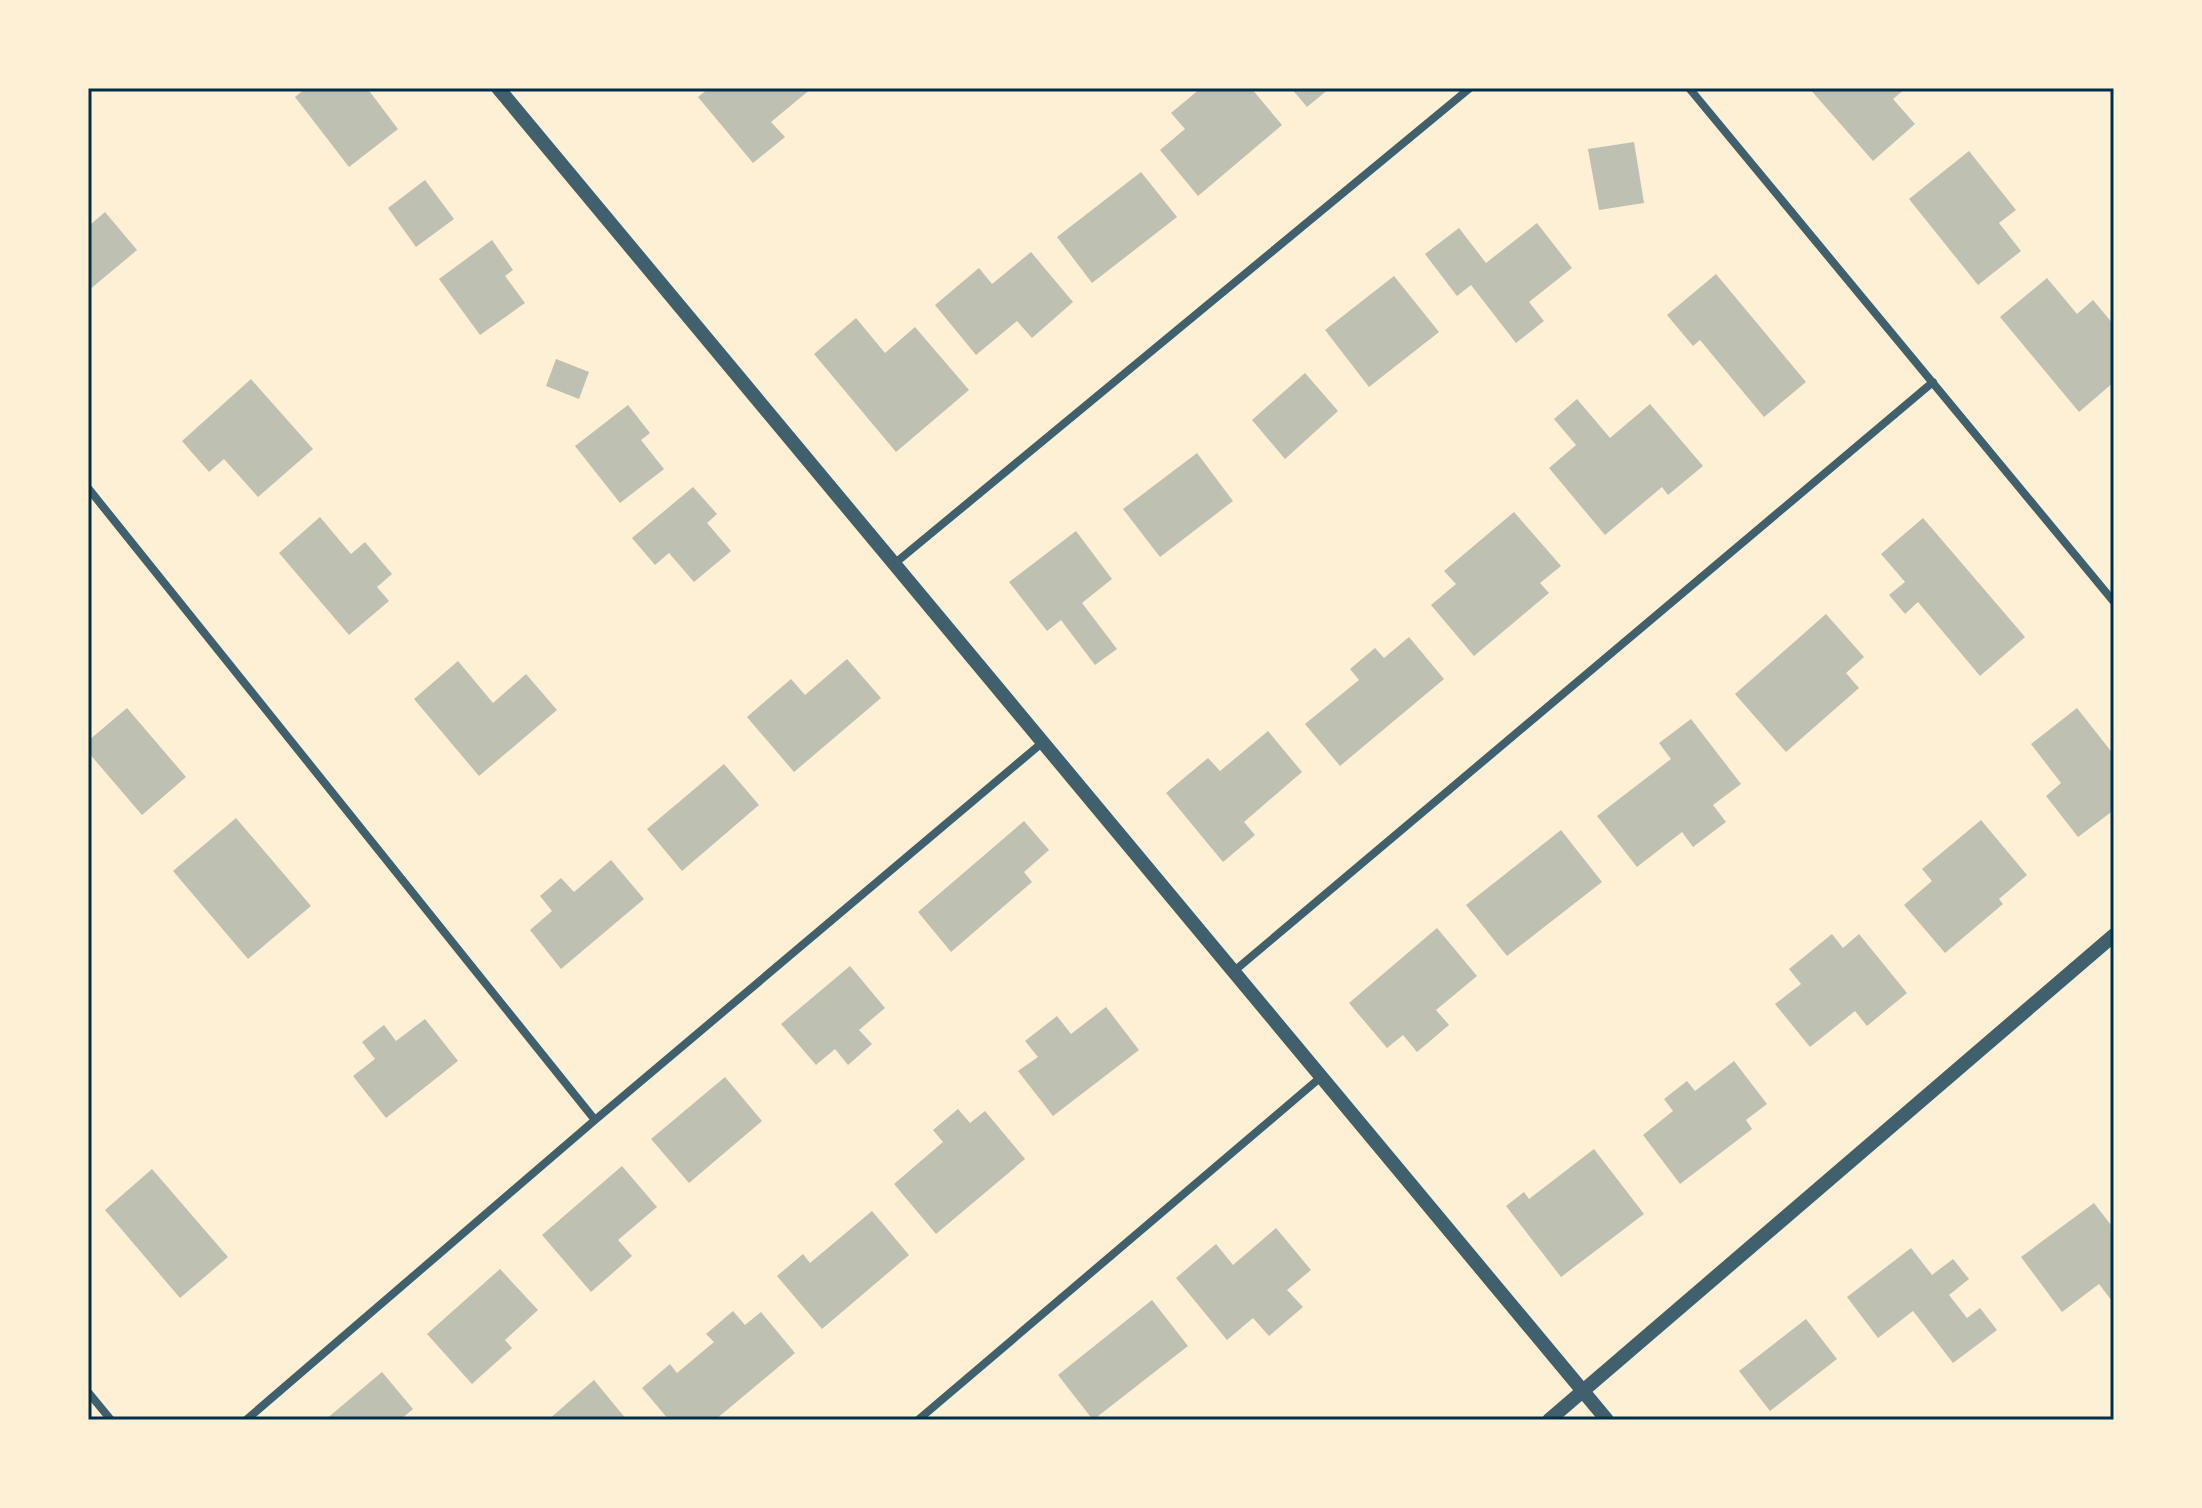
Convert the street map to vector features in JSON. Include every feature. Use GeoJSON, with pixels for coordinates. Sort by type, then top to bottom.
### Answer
{"type":"FeatureCollection","features":[{"type":"Feature","properties":{"kind":"street"},"geometry":{"type":"LineString","coordinates":[[498,88],[1607,1420]]}},
{"type":"Feature","properties":{"kind":"street"},"geometry":{"type":"LineString","coordinates":[[894,564],[1470,88]]}},
{"type":"Feature","properties":{"kind":"street"},"geometry":{"type":"LineString","coordinates":[[1689,88],[2114,602]]}},
{"type":"Feature","properties":{"kind":"street"},"geometry":{"type":"LineString","coordinates":[[1233,972],[1933,382]]}},
{"type":"Feature","properties":{"kind":"street"},"geometry":{"type":"LineString","coordinates":[[88,488],[595,1120]]}},
{"type":"Feature","properties":{"kind":"street"},"geometry":{"type":"LineString","coordinates":[[246,1420],[1043,742]]}},
{"type":"Feature","properties":{"kind":"street"},"geometry":{"type":"LineString","coordinates":[[1549,1420],[2114,935]]}},
{"type":"Feature","properties":{"kind":"street"},"geometry":{"type":"LineString","coordinates":[[918,1420],[1321,1077]]}},
{"type":"Feature","properties":{"kind":"street"},"geometry":{"type":"LineString","coordinates":[[88,1392],[111,1420]]}},
{"type":"Feature","properties":{"kind":"building"},"geometry":{"type":"Polygon","coordinates":[[[306,88],[367,88],[398,129],[349,167],[295,97],[306,88]]]}},
{"type":"Feature","properties":{"kind":"building"},"geometry":{"type":"Polygon","coordinates":[[[709,88],[812,88],[771,122],[785,137],[753,163],[698,97],[709,88]]]}},
{"type":"Feature","properties":{"kind":"building"},"geometry":{"type":"Polygon","coordinates":[[[1201,88],[1251,88],[1282,125],[1198,196],[1160,150],[1185,129],[1171,113],[1201,88]]]}},
{"type":"Feature","properties":{"kind":"building"},"geometry":{"type":"Polygon","coordinates":[[[1291,88],[1330,88],[1307,107],[1291,88]]]}},
{"type":"Feature","properties":{"kind":"building"},"geometry":{"type":"Polygon","coordinates":[[[1809,88],[1906,88],[1893,99],[1915,124],[1873,161],[1809,88]]]}},
{"type":"Feature","properties":{"kind":"building"},"geometry":{"type":"Polygon","coordinates":[[[1634,142],[1644,203],[1599,210],[1588,149],[1634,142]]]}},
{"type":"Feature","properties":{"kind":"building"},"geometry":{"type":"Polygon","coordinates":[[[1969,151],[2016,210],[1999,223],[2021,251],[1978,285],[1909,199],[1969,151]]]}},
{"type":"Feature","properties":{"kind":"building"},"geometry":{"type":"Polygon","coordinates":[[[1141,172],[1177,217],[1092,283],[1057,237],[1141,172]]]}},
{"type":"Feature","properties":{"kind":"building"},"geometry":{"type":"Polygon","coordinates":[[[425,180],[454,219],[416,247],[388,208],[425,180]]]}},
{"type":"Feature","properties":{"kind":"building"},"geometry":{"type":"Polygon","coordinates":[[[105,212],[137,250],[88,291],[88,223],[90,225],[105,212]]]}},
{"type":"Feature","properties":{"kind":"building"},"geometry":{"type":"Polygon","coordinates":[[[1537,223],[1572,268],[1529,302],[1544,321],[1516,343],[1471,285],[1457,296],[1425,254],[1459,228],[1486,263],[1537,223]]]}},
{"type":"Feature","properties":{"kind":"building"},"geometry":{"type":"Polygon","coordinates":[[[492,240],[513,270],[505,276],[525,303],[480,335],[439,279],[492,240]]]}},
{"type":"Feature","properties":{"kind":"building"},"geometry":{"type":"Polygon","coordinates":[[[1031,252],[1073,302],[1032,338],[1017,321],[976,355],[935,305],[979,268],[992,284],[1031,252]]]}},
{"type":"Feature","properties":{"kind":"building"},"geometry":{"type":"Polygon","coordinates":[[[1716,274],[1806,382],[1764,417],[1700,340],[1693,346],[1667,315],[1716,274]]]}},
{"type":"Feature","properties":{"kind":"building"},"geometry":{"type":"Polygon","coordinates":[[[1394,276],[1439,332],[1369,387],[1325,330],[1394,276]]]}},
{"type":"Feature","properties":{"kind":"building"},"geometry":{"type":"Polygon","coordinates":[[[2047,278],[2077,314],[2093,300],[2114,325],[2114,382],[2079,412],[2000,317],[2047,278]]]}},
{"type":"Feature","properties":{"kind":"building"},"geometry":{"type":"Polygon","coordinates":[[[856,318],[885,353],[915,327],[969,390],[896,452],[814,354],[856,318]]]}},
{"type":"Feature","properties":{"kind":"building"},"geometry":{"type":"Polygon","coordinates":[[[556,359],[589,372],[579,399],[546,386],[556,359]]]}},
{"type":"Feature","properties":{"kind":"building"},"geometry":{"type":"Polygon","coordinates":[[[1305,373],[1338,411],[1285,459],[1252,420],[1305,373]]]}},
{"type":"Feature","properties":{"kind":"building"},"geometry":{"type":"Polygon","coordinates":[[[251,379],[313,449],[258,497],[224,459],[209,472],[182,441],[251,379]]]}},
{"type":"Feature","properties":{"kind":"building"},"geometry":{"type":"Polygon","coordinates":[[[1577,399],[1610,438],[1650,404],[1703,466],[1668,495],[1662,487],[1605,535],[1549,468],[1576,445],[1554,419],[1577,399]]]}},
{"type":"Feature","properties":{"kind":"building"},"geometry":{"type":"Polygon","coordinates":[[[628,405],[650,433],[641,440],[664,469],[620,503],[575,446],[628,405]]]}},
{"type":"Feature","properties":{"kind":"building"},"geometry":{"type":"Polygon","coordinates":[[[1197,453],[1233,501],[1160,557],[1123,509],[1197,453]]]}},
{"type":"Feature","properties":{"kind":"building"},"geometry":{"type":"Polygon","coordinates":[[[693,487],[717,514],[707,523],[731,551],[694,582],[669,553],[655,565],[632,538],[693,487]]]}},
{"type":"Feature","properties":{"kind":"building"},"geometry":{"type":"Polygon","coordinates":[[[1514,512],[1561,566],[1540,583],[1549,593],[1474,656],[1431,605],[1456,584],[1444,571],[1514,512]]]}},
{"type":"Feature","properties":{"kind":"building"},"geometry":{"type":"Polygon","coordinates":[[[320,517],[351,554],[365,542],[392,574],[377,587],[389,601],[349,635],[279,553],[320,517]]]}},
{"type":"Feature","properties":{"kind":"building"},"geometry":{"type":"Polygon","coordinates":[[[1923,518],[2025,637],[1980,676],[1918,602],[1905,614],[1889,595],[1905,582],[1881,554],[1923,518]]]}},
{"type":"Feature","properties":{"kind":"building"},"geometry":{"type":"Polygon","coordinates":[[[1076,531],[1112,579],[1082,603],[1117,649],[1095,665],[1061,620],[1047,631],[1009,582],[1076,531]]]}},
{"type":"Feature","properties":{"kind":"building"},"geometry":{"type":"Polygon","coordinates":[[[1826,614],[1864,657],[1846,673],[1859,688],[1786,752],[1735,694],[1826,614]]]}},
{"type":"Feature","properties":{"kind":"building"},"geometry":{"type":"Polygon","coordinates":[[[1409,637],[1444,679],[1340,766],[1305,724],[1359,680],[1350,669],[1375,648],[1384,658],[1409,637]]]}},
{"type":"Feature","properties":{"kind":"building"},"geometry":{"type":"Polygon","coordinates":[[[847,659],[881,698],[794,772],[747,717],[791,679],[805,695],[847,659]]]}},
{"type":"Feature","properties":{"kind":"building"},"geometry":{"type":"Polygon","coordinates":[[[458,661],[493,703],[526,674],[557,710],[479,776],[414,699],[458,661]]]}},
{"type":"Feature","properties":{"kind":"building"},"geometry":{"type":"Polygon","coordinates":[[[127,708],[186,777],[142,815],[88,752],[88,741],[127,708]]]}},
{"type":"Feature","properties":{"kind":"building"},"geometry":{"type":"Polygon","coordinates":[[[2077,708],[2114,755],[2114,810],[2078,837],[2046,796],[2061,783],[2031,744],[2077,708]]]}},
{"type":"Feature","properties":{"kind":"building"},"geometry":{"type":"Polygon","coordinates":[[[1691,719],[1741,784],[1713,805],[1726,822],[1693,847],[1682,832],[1637,867],[1597,816],[1671,759],[1659,743],[1691,719]]]}},
{"type":"Feature","properties":{"kind":"building"},"geometry":{"type":"Polygon","coordinates":[[[1268,731],[1302,772],[1244,822],[1255,835],[1223,862],[1166,793],[1208,758],[1220,771],[1268,731]]]}},
{"type":"Feature","properties":{"kind":"building"},"geometry":{"type":"Polygon","coordinates":[[[724,764],[759,805],[682,871],[647,829],[724,764]]]}},
{"type":"Feature","properties":{"kind":"building"},"geometry":{"type":"Polygon","coordinates":[[[236,818],[311,906],[248,959],[173,871],[236,818]]]}},
{"type":"Feature","properties":{"kind":"building"},"geometry":{"type":"Polygon","coordinates":[[[1981,820],[2027,875],[1999,899],[2003,904],[1945,953],[1904,905],[1932,881],[1922,869],[1981,820]]]}},
{"type":"Feature","properties":{"kind":"building"},"geometry":{"type":"Polygon","coordinates":[[[1024,821],[1049,850],[1024,872],[1032,882],[951,952],[918,912],[1024,821]]]}},
{"type":"Feature","properties":{"kind":"building"},"geometry":{"type":"Polygon","coordinates":[[[1561,830],[1602,882],[1507,956],[1466,905],[1561,830]]]}},
{"type":"Feature","properties":{"kind":"building"},"geometry":{"type":"Polygon","coordinates":[[[611,860],[644,899],[561,969],[530,930],[552,911],[540,896],[561,878],[574,892],[611,860]]]}},
{"type":"Feature","properties":{"kind":"building"},"geometry":{"type":"Polygon","coordinates":[[[1437,928],[1477,976],[1436,1010],[1449,1025],[1417,1052],[1403,1035],[1387,1048],[1349,1003],[1437,928]]]}},
{"type":"Feature","properties":{"kind":"building"},"geometry":{"type":"Polygon","coordinates":[[[1832,934],[1843,948],[1859,934],[1907,993],[1867,1026],[1855,1011],[1810,1047],[1775,1004],[1801,984],[1789,969],[1832,934]]]}},
{"type":"Feature","properties":{"kind":"building"},"geometry":{"type":"Polygon","coordinates":[[[850,966],[885,1008],[859,1030],[872,1044],[848,1065],[835,1049],[816,1065],[781,1024],[850,966]]]}},
{"type":"Feature","properties":{"kind":"building"},"geometry":{"type":"Polygon","coordinates":[[[1106,1007],[1139,1050],[1053,1116],[1018,1071],[1038,1057],[1025,1041],[1057,1016],[1071,1034],[1106,1007]]]}},
{"type":"Feature","properties":{"kind":"building"},"geometry":{"type":"Polygon","coordinates":[[[425,1019],[458,1061],[386,1118],[353,1076],[375,1059],[362,1042],[384,1025],[396,1041],[425,1019]]]}},
{"type":"Feature","properties":{"kind":"building"},"geometry":{"type":"Polygon","coordinates":[[[1734,1061],[1767,1104],[1746,1120],[1752,1129],[1680,1184],[1643,1135],[1673,1111],[1664,1099],[1687,1081],[1695,1091],[1734,1061]]]}},
{"type":"Feature","properties":{"kind":"building"},"geometry":{"type":"Polygon","coordinates":[[[725,1077],[762,1121],[689,1183],[651,1139],[725,1077]]]}},
{"type":"Feature","properties":{"kind":"building"},"geometry":{"type":"Polygon","coordinates":[[[958,1109],[970,1123],[985,1111],[1025,1159],[936,1234],[894,1184],[943,1142],[933,1130],[958,1109]]]}},
{"type":"Feature","properties":{"kind":"building"},"geometry":{"type":"Polygon","coordinates":[[[1594,1149],[1644,1214],[1561,1277],[1506,1206],[1524,1192],[1529,1199],[1594,1149]]]}},
{"type":"Feature","properties":{"kind":"building"},"geometry":{"type":"Polygon","coordinates":[[[622,1166],[657,1207],[618,1240],[632,1256],[591,1292],[542,1235],[622,1166]]]}},
{"type":"Feature","properties":{"kind":"building"},"geometry":{"type":"Polygon","coordinates":[[[152,1169],[228,1257],[180,1298],[105,1210],[152,1169]]]}},
{"type":"Feature","properties":{"kind":"building"},"geometry":{"type":"Polygon","coordinates":[[[2094,1203],[2114,1229],[2114,1299],[2112,1301],[2099,1284],[2062,1312],[2021,1257],[2094,1203]]]}},
{"type":"Feature","properties":{"kind":"building"},"geometry":{"type":"Polygon","coordinates":[[[872,1211],[909,1255],[822,1329],[777,1276],[803,1254],[810,1263],[872,1211]]]}},
{"type":"Feature","properties":{"kind":"building"},"geometry":{"type":"Polygon","coordinates":[[[1276,1228],[1311,1270],[1287,1290],[1303,1307],[1269,1336],[1253,1318],[1227,1340],[1176,1278],[1216,1244],[1233,1265],[1276,1228]]]}},
{"type":"Feature","properties":{"kind":"building"},"geometry":{"type":"Polygon","coordinates":[[[1911,1248],[1932,1275],[1953,1259],[1969,1279],[1949,1295],[1967,1318],[1980,1308],[1997,1330],[1953,1363],[1913,1311],[1878,1338],[1847,1297],[1911,1248]]]}},
{"type":"Feature","properties":{"kind":"building"},"geometry":{"type":"Polygon","coordinates":[[[500,1269],[538,1310],[505,1340],[512,1348],[472,1384],[427,1334],[500,1269]]]}},
{"type":"Feature","properties":{"kind":"building"},"geometry":{"type":"Polygon","coordinates":[[[1152,1300],[1188,1346],[1093,1420],[1058,1375],[1152,1300]]]}},
{"type":"Feature","properties":{"kind":"building"},"geometry":{"type":"Polygon","coordinates":[[[733,1311],[745,1325],[761,1312],[795,1353],[715,1420],[669,1420],[642,1388],[670,1364],[677,1373],[714,1342],[706,1334],[733,1311]]]}},
{"type":"Feature","properties":{"kind":"building"},"geometry":{"type":"Polygon","coordinates":[[[1806,1319],[1837,1359],[1770,1411],[1739,1371],[1806,1319]]]}},
{"type":"Feature","properties":{"kind":"building"},"geometry":{"type":"Polygon","coordinates":[[[382,1372],[413,1409],[400,1420],[325,1420],[382,1372]]]}},
{"type":"Feature","properties":{"kind":"building"},"geometry":{"type":"Polygon","coordinates":[[[594,1380],[627,1420],[548,1420],[594,1380]]]}}]}
